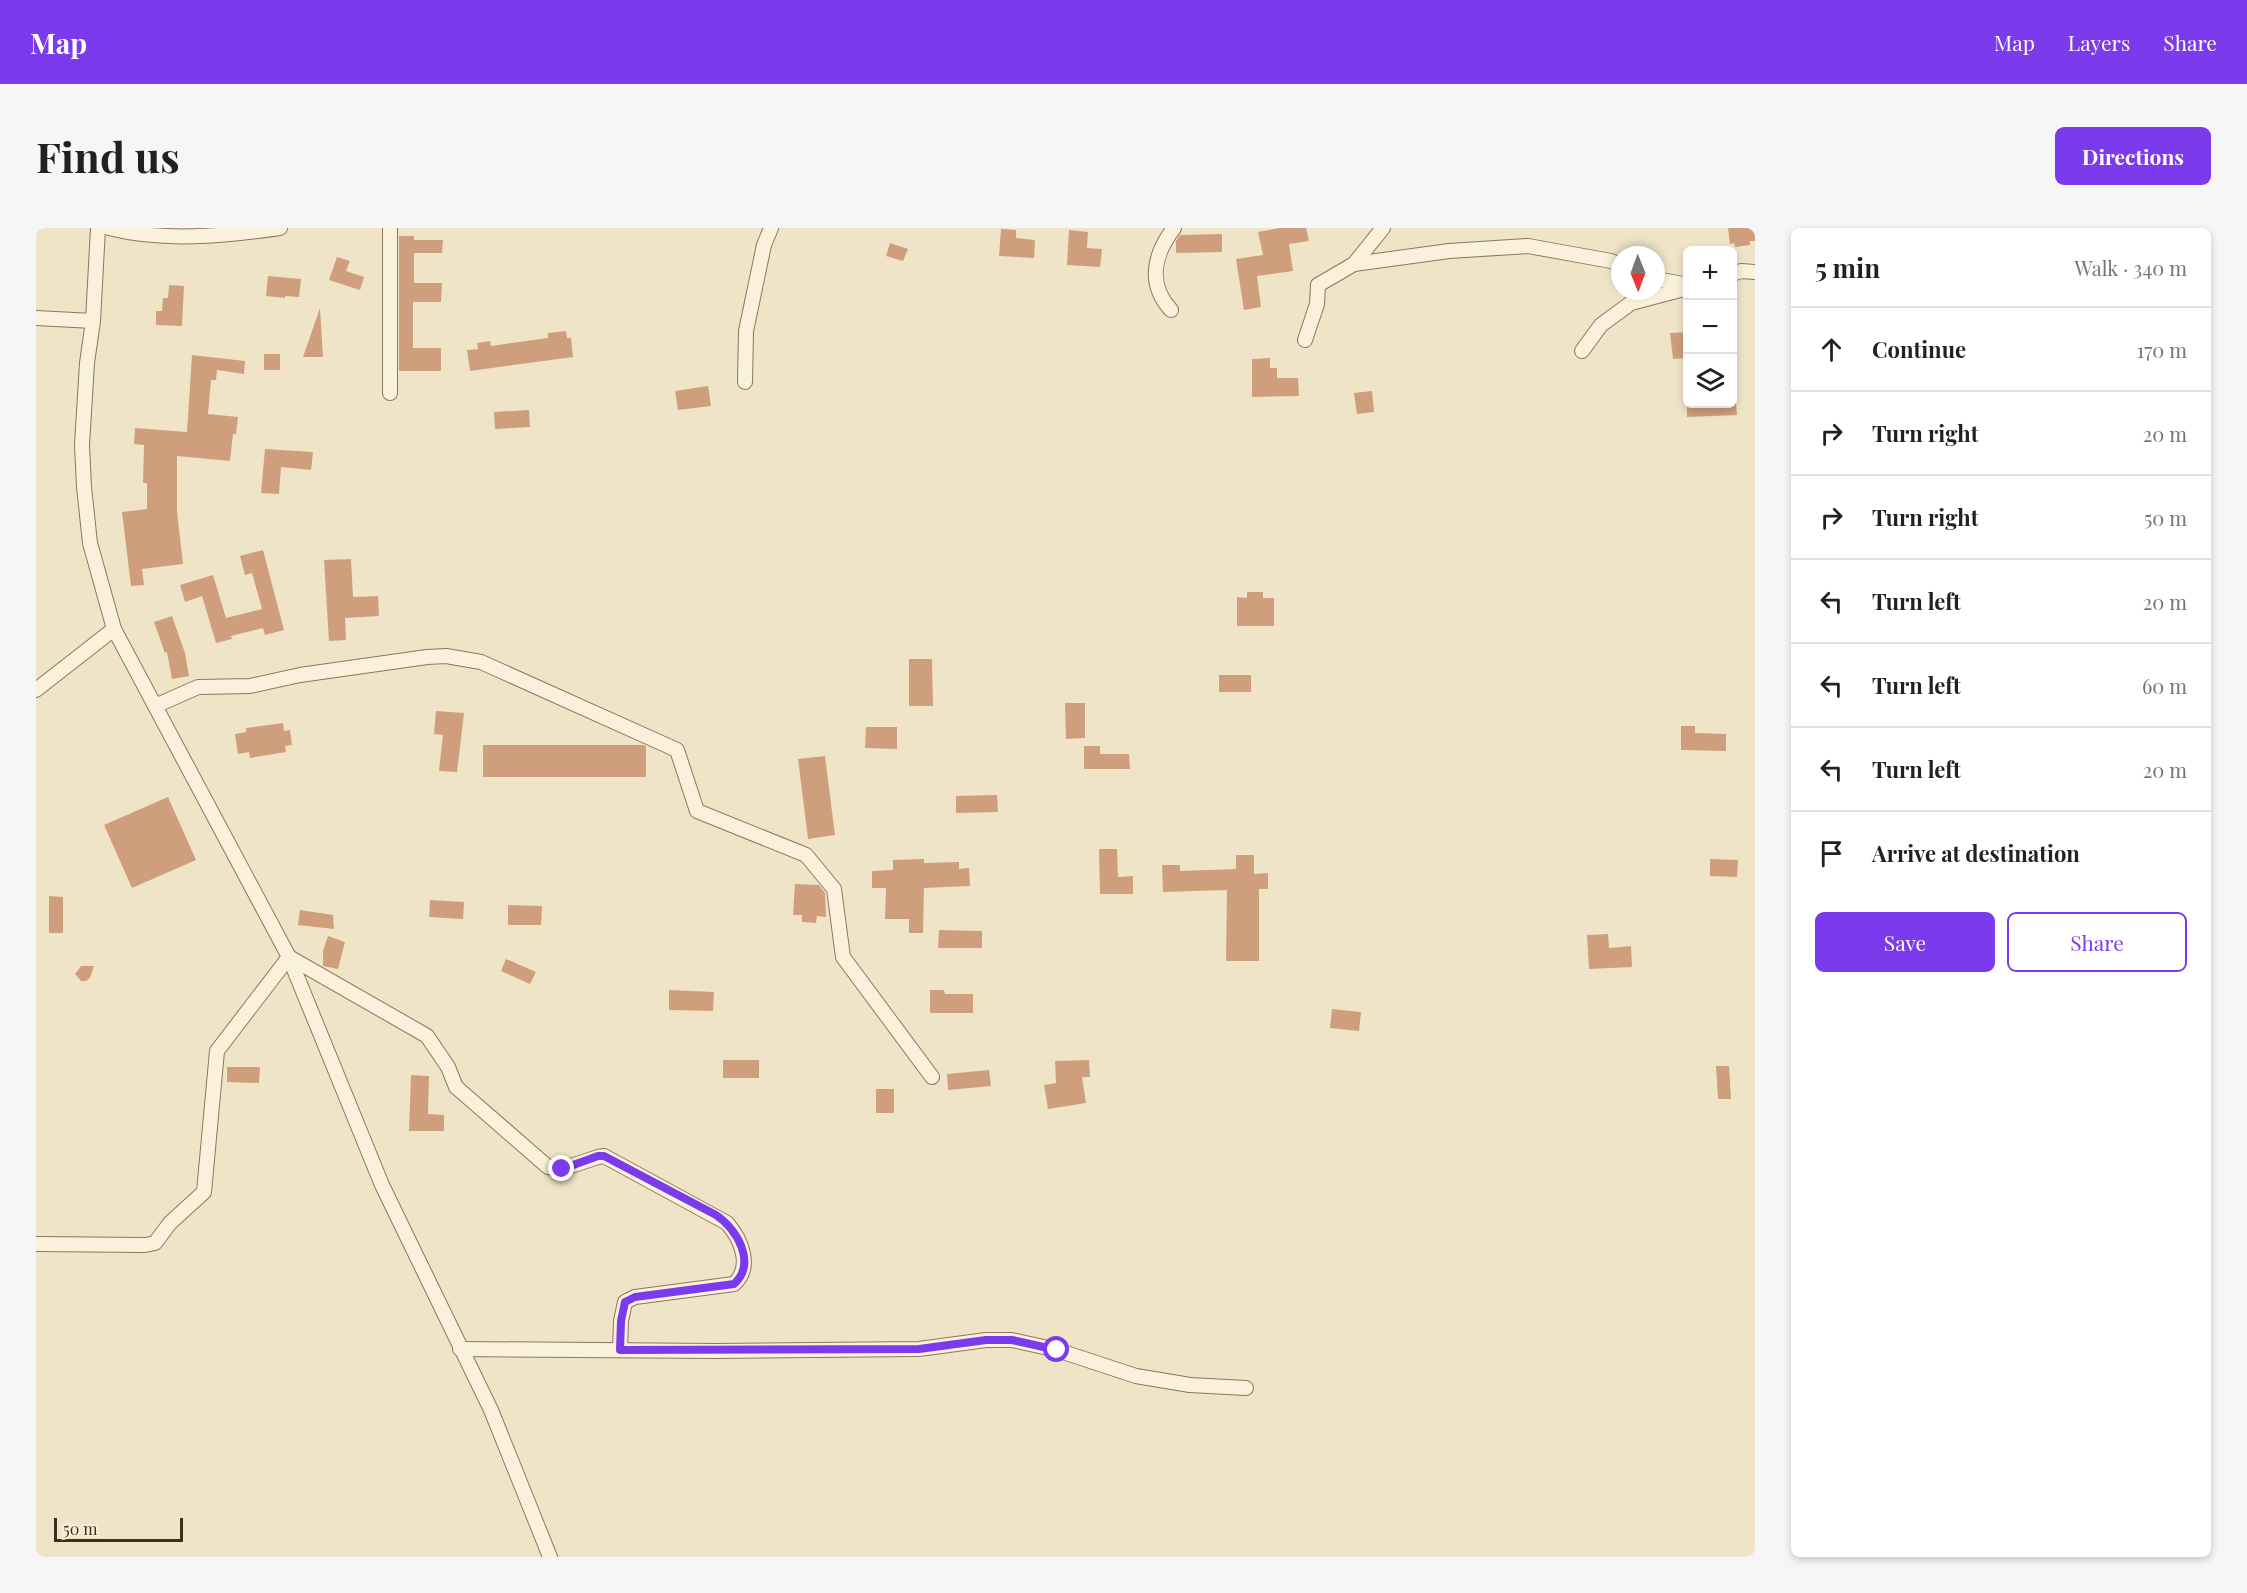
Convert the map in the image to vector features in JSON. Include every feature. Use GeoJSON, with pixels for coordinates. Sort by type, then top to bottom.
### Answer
{"type":"FeatureCollection","features":[{"type":"Feature","properties":{"kind":"street"},"geometry":{"type":"LineString","coordinates":[[98,228],[93,321],[87,363],[82,445],[90,543],[114,629],[289,957],[382,1185],[491,1410],[550,1557]]}},
{"type":"Feature","properties":{"kind":"street"},"geometry":{"type":"LineString","coordinates":[[108,228],[137,235],[223,236],[280,228]]}},
{"type":"Feature","properties":{"kind":"street"},"geometry":{"type":"LineString","coordinates":[[390,228],[390,393]]}},
{"type":"Feature","properties":{"kind":"street"},"geometry":{"type":"LineString","coordinates":[[745,382],[746,331],[764,245],[771,228]]}},
{"type":"Feature","properties":{"kind":"street"},"geometry":{"type":"LineString","coordinates":[[1171,310],[1163,302],[1155,268],[1164,241],[1174,228]]}},
{"type":"Feature","properties":{"kind":"street"},"geometry":{"type":"LineString","coordinates":[[1305,340],[1317,304],[1318,285],[1354,264],[1383,228]]}},
{"type":"Feature","properties":{"kind":"street"},"geometry":{"type":"LineString","coordinates":[[1354,264],[1449,251],[1528,246],[1611,261]]}},
{"type":"Feature","properties":{"kind":"street"},"geometry":{"type":"LineString","coordinates":[[1737,273],[1755,272]]}},
{"type":"Feature","properties":{"kind":"street"},"geometry":{"type":"LineString","coordinates":[[1665,281],[1683,285]]}},
{"type":"Feature","properties":{"kind":"street"},"geometry":{"type":"LineString","coordinates":[[1582,351],[1601,325],[1631,303],[1683,287]]}},
{"type":"Feature","properties":{"kind":"street"},"geometry":{"type":"LineString","coordinates":[[36,318],[93,321]]}},
{"type":"Feature","properties":{"kind":"street"},"geometry":{"type":"LineString","coordinates":[[36,690],[114,629]]}},
{"type":"Feature","properties":{"kind":"street"},"geometry":{"type":"LineString","coordinates":[[155,706],[198,687],[250,686],[300,675],[446,656],[481,662],[676,750],[697,811],[806,855],[834,889],[843,957],[932,1077]]}},
{"type":"Feature","properties":{"kind":"street"},"geometry":{"type":"LineString","coordinates":[[36,1244],[145,1245],[155,1243],[170,1222],[204,1192],[217,1051],[289,957]]}},
{"type":"Feature","properties":{"kind":"street"},"geometry":{"type":"LineString","coordinates":[[289,957],[427,1036],[448,1067],[456,1087],[548,1167],[562,1169],[604,1156],[727,1222],[737,1234],[743,1255],[745,1269],[741,1278],[734,1284],[635,1297],[625,1302],[621,1321],[620,1350]]}},
{"type":"Feature","properties":{"kind":"street"},"geometry":{"type":"LineString","coordinates":[[460,1349],[919,1349],[986,1340],[1012,1340],[1057,1350],[1136,1376],[1190,1385],[1246,1388]]}},
{"type":"Feature","properties":{"kind":"building"},"geometry":{"type":"Polygon","coordinates":[[[1280,228],[1306,228],[1309,241],[1289,244],[1293,271],[1257,276],[1261,307],[1244,310],[1236,259],[1263,255],[1258,232],[1280,228]]]}},
{"type":"Feature","properties":{"kind":"building"},"geometry":{"type":"Polygon","coordinates":[[[1728,228],[1755,228],[1755,241],[1750,241],[1750,245],[1737,247],[1734,243],[1730,244],[1728,228]]]}},
{"type":"Feature","properties":{"kind":"building"},"geometry":{"type":"Polygon","coordinates":[[[1001,229],[1016,230],[1016,238],[1035,240],[1034,258],[999,256],[1001,229]]]}},
{"type":"Feature","properties":{"kind":"building"},"geometry":{"type":"Polygon","coordinates":[[[1069,230],[1088,232],[1087,248],[1102,249],[1100,267],[1067,265],[1069,230]]]}},
{"type":"Feature","properties":{"kind":"building"},"geometry":{"type":"Polygon","coordinates":[[[1222,234],[1222,252],[1176,253],[1176,241],[1180,235],[1222,234]]]}},
{"type":"Feature","properties":{"kind":"building"},"geometry":{"type":"Polygon","coordinates":[[[399,236],[414,236],[414,240],[443,240],[442,253],[414,253],[414,283],[442,283],[441,302],[413,302],[413,348],[441,348],[441,371],[399,371],[399,236]]]}},
{"type":"Feature","properties":{"kind":"building"},"geometry":{"type":"Polygon","coordinates":[[[890,243],[908,249],[903,261],[886,256],[890,243]]]}},
{"type":"Feature","properties":{"kind":"building"},"geometry":{"type":"Polygon","coordinates":[[[337,257],[350,261],[346,271],[364,277],[360,290],[329,280],[337,257]]]}},
{"type":"Feature","properties":{"kind":"building"},"geometry":{"type":"Polygon","coordinates":[[[268,276],[301,279],[299,297],[266,296],[268,276]]]}},
{"type":"Feature","properties":{"kind":"building"},"geometry":{"type":"Polygon","coordinates":[[[169,285],[184,286],[182,326],[156,325],[156,311],[162,311],[163,298],[168,298],[169,285]]]}},
{"type":"Feature","properties":{"kind":"building"},"geometry":{"type":"Polygon","coordinates":[[[320,308],[323,357],[303,357],[320,308]]]}},
{"type":"Feature","properties":{"kind":"building"},"geometry":{"type":"Polygon","coordinates":[[[566,331],[567,338],[571,338],[573,357],[470,371],[467,350],[478,349],[477,343],[490,341],[491,346],[548,338],[548,333],[566,331]]]}},
{"type":"Feature","properties":{"kind":"building"},"geometry":{"type":"Polygon","coordinates":[[[1683,332],[1683,358],[1673,359],[1670,333],[1683,332]]]}},
{"type":"Feature","properties":{"kind":"building"},"geometry":{"type":"Polygon","coordinates":[[[264,354],[280,354],[280,370],[264,370],[264,354]]]}},
{"type":"Feature","properties":{"kind":"building"},"geometry":{"type":"Polygon","coordinates":[[[192,355],[245,361],[244,374],[217,370],[216,380],[211,380],[208,414],[238,417],[236,434],[233,434],[230,461],[177,456],[177,511],[183,564],[142,569],[144,585],[131,586],[122,512],[147,509],[147,483],[143,483],[144,445],[134,444],[135,428],[187,432],[192,355]]]}},
{"type":"Feature","properties":{"kind":"building"},"geometry":{"type":"Polygon","coordinates":[[[1270,358],[1270,368],[1277,368],[1277,378],[1298,378],[1299,396],[1252,397],[1252,359],[1270,358]]]}},
{"type":"Feature","properties":{"kind":"building"},"geometry":{"type":"Polygon","coordinates":[[[708,386],[711,406],[678,410],[675,391],[708,386]]]}},
{"type":"Feature","properties":{"kind":"building"},"geometry":{"type":"Polygon","coordinates":[[[1372,391],[1374,412],[1357,414],[1354,393],[1372,391]]]}},
{"type":"Feature","properties":{"kind":"building"},"geometry":{"type":"Polygon","coordinates":[[[1687,408],[1736,408],[1737,415],[1687,417],[1687,408]]]}},
{"type":"Feature","properties":{"kind":"building"},"geometry":{"type":"Polygon","coordinates":[[[529,410],[530,427],[495,429],[494,412],[529,410]]]}},
{"type":"Feature","properties":{"kind":"building"},"geometry":{"type":"Polygon","coordinates":[[[265,449],[313,452],[311,470],[281,467],[279,494],[261,493],[265,449]]]}},
{"type":"Feature","properties":{"kind":"building"},"geometry":{"type":"Polygon","coordinates":[[[263,550],[284,630],[265,635],[263,628],[231,636],[232,639],[216,643],[202,596],[185,602],[180,585],[213,575],[226,618],[262,609],[252,573],[245,575],[240,556],[263,550]]]}},
{"type":"Feature","properties":{"kind":"building"},"geometry":{"type":"Polygon","coordinates":[[[351,559],[353,597],[378,596],[379,616],[345,618],[346,640],[329,641],[324,560],[351,559]]]}},
{"type":"Feature","properties":{"kind":"building"},"geometry":{"type":"Polygon","coordinates":[[[1247,592],[1263,592],[1263,598],[1274,598],[1274,626],[1237,626],[1237,597],[1247,598],[1247,592]]]}},
{"type":"Feature","properties":{"kind":"building"},"geometry":{"type":"Polygon","coordinates":[[[172,616],[185,653],[189,676],[172,679],[167,652],[165,653],[154,622],[172,616]]]}},
{"type":"Feature","properties":{"kind":"building"},"geometry":{"type":"Polygon","coordinates":[[[909,659],[932,659],[933,706],[909,706],[909,659]]]}},
{"type":"Feature","properties":{"kind":"building"},"geometry":{"type":"Polygon","coordinates":[[[1219,675],[1251,675],[1251,692],[1219,692],[1219,675]]]}},
{"type":"Feature","properties":{"kind":"building"},"geometry":{"type":"Polygon","coordinates":[[[1065,703],[1085,703],[1085,738],[1066,739],[1065,703]]]}},
{"type":"Feature","properties":{"kind":"building"},"geometry":{"type":"Polygon","coordinates":[[[436,711],[464,713],[457,772],[439,771],[443,735],[434,734],[436,711]]]}},
{"type":"Feature","properties":{"kind":"building"},"geometry":{"type":"Polygon","coordinates":[[[283,723],[284,731],[290,730],[292,745],[285,746],[286,752],[250,758],[249,752],[238,754],[235,734],[246,732],[246,728],[283,723]]]}},
{"type":"Feature","properties":{"kind":"building"},"geometry":{"type":"Polygon","coordinates":[[[1681,726],[1695,726],[1695,733],[1726,734],[1726,751],[1681,750],[1681,726]]]}},
{"type":"Feature","properties":{"kind":"building"},"geometry":{"type":"Polygon","coordinates":[[[866,727],[897,727],[897,749],[865,748],[866,727]]]}},
{"type":"Feature","properties":{"kind":"building"},"geometry":{"type":"Polygon","coordinates":[[[483,745],[643,745],[646,746],[646,777],[483,777],[483,745]]]}},
{"type":"Feature","properties":{"kind":"building"},"geometry":{"type":"Polygon","coordinates":[[[1084,746],[1100,746],[1100,754],[1129,754],[1130,769],[1084,769],[1084,746]]]}},
{"type":"Feature","properties":{"kind":"building"},"geometry":{"type":"Polygon","coordinates":[[[825,756],[835,835],[808,839],[798,759],[825,756]]]}},
{"type":"Feature","properties":{"kind":"building"},"geometry":{"type":"Polygon","coordinates":[[[997,795],[998,812],[956,813],[956,796],[997,795]]]}},
{"type":"Feature","properties":{"kind":"building"},"geometry":{"type":"Polygon","coordinates":[[[168,797],[196,860],[132,888],[104,825],[168,797]]]}},
{"type":"Feature","properties":{"kind":"building"},"geometry":{"type":"Polygon","coordinates":[[[1099,849],[1117,849],[1118,877],[1133,876],[1133,894],[1100,894],[1099,849]]]}},
{"type":"Feature","properties":{"kind":"building"},"geometry":{"type":"Polygon","coordinates":[[[1236,855],[1254,855],[1254,874],[1268,873],[1268,889],[1259,889],[1259,961],[1226,961],[1227,890],[1163,892],[1162,865],[1180,865],[1180,871],[1236,869],[1236,855]]]}},
{"type":"Feature","properties":{"kind":"building"},"geometry":{"type":"Polygon","coordinates":[[[924,859],[924,863],[959,862],[959,869],[969,868],[970,886],[924,888],[923,933],[909,933],[909,919],[885,919],[886,888],[872,888],[872,871],[893,870],[893,860],[924,859]]]}},
{"type":"Feature","properties":{"kind":"building"},"geometry":{"type":"Polygon","coordinates":[[[1710,859],[1738,860],[1737,877],[1710,876],[1710,859]]]}},
{"type":"Feature","properties":{"kind":"building"},"geometry":{"type":"Polygon","coordinates":[[[795,884],[819,885],[825,893],[826,917],[817,916],[816,923],[802,922],[802,915],[793,915],[795,884]]]}},
{"type":"Feature","properties":{"kind":"building"},"geometry":{"type":"Polygon","coordinates":[[[49,896],[63,897],[63,933],[49,933],[49,896]]]}},
{"type":"Feature","properties":{"kind":"building"},"geometry":{"type":"Polygon","coordinates":[[[430,900],[464,902],[463,919],[429,917],[430,900]]]}},
{"type":"Feature","properties":{"kind":"building"},"geometry":{"type":"Polygon","coordinates":[[[508,905],[542,906],[541,925],[508,925],[508,905]]]}},
{"type":"Feature","properties":{"kind":"building"},"geometry":{"type":"Polygon","coordinates":[[[300,910],[333,915],[334,929],[298,925],[300,910]]]}},
{"type":"Feature","properties":{"kind":"building"},"geometry":{"type":"Polygon","coordinates":[[[939,930],[982,931],[982,948],[938,948],[939,930]]]}},
{"type":"Feature","properties":{"kind":"building"},"geometry":{"type":"Polygon","coordinates":[[[1608,934],[1609,948],[1631,946],[1632,967],[1589,969],[1587,935],[1608,934]]]}},
{"type":"Feature","properties":{"kind":"building"},"geometry":{"type":"Polygon","coordinates":[[[328,936],[345,942],[338,969],[323,966],[323,951],[328,936]]]}},
{"type":"Feature","properties":{"kind":"building"},"geometry":{"type":"Polygon","coordinates":[[[506,959],[536,972],[530,984],[501,971],[506,959]]]}},
{"type":"Feature","properties":{"kind":"building"},"geometry":{"type":"Polygon","coordinates":[[[81,966],[94,966],[90,978],[86,981],[81,981],[75,974],[81,966]]]}},
{"type":"Feature","properties":{"kind":"building"},"geometry":{"type":"Polygon","coordinates":[[[669,990],[714,992],[713,1011],[669,1010],[669,990]]]}},
{"type":"Feature","properties":{"kind":"building"},"geometry":{"type":"Polygon","coordinates":[[[930,990],[944,990],[945,994],[973,994],[973,1013],[930,1013],[930,990]]]}},
{"type":"Feature","properties":{"kind":"building"},"geometry":{"type":"Polygon","coordinates":[[[1332,1009],[1361,1012],[1359,1031],[1330,1028],[1332,1009]]]}},
{"type":"Feature","properties":{"kind":"building"},"geometry":{"type":"Polygon","coordinates":[[[723,1060],[759,1060],[759,1078],[723,1078],[723,1060]]]}},
{"type":"Feature","properties":{"kind":"building"},"geometry":{"type":"Polygon","coordinates":[[[1089,1060],[1090,1077],[1082,1077],[1086,1103],[1048,1109],[1044,1085],[1056,1083],[1055,1061],[1089,1060]]]}},
{"type":"Feature","properties":{"kind":"building"},"geometry":{"type":"Polygon","coordinates":[[[1716,1066],[1729,1066],[1731,1099],[1718,1099],[1716,1066]]]}},
{"type":"Feature","properties":{"kind":"building"},"geometry":{"type":"Polygon","coordinates":[[[227,1067],[260,1067],[259,1083],[227,1082],[227,1067]]]}},
{"type":"Feature","properties":{"kind":"building"},"geometry":{"type":"Polygon","coordinates":[[[989,1070],[991,1086],[948,1090],[947,1074],[989,1070]]]}},
{"type":"Feature","properties":{"kind":"building"},"geometry":{"type":"Polygon","coordinates":[[[411,1075],[429,1076],[428,1114],[444,1115],[444,1131],[409,1131],[411,1075]]]}},
{"type":"Feature","properties":{"kind":"building"},"geometry":{"type":"Polygon","coordinates":[[[876,1089],[894,1089],[894,1113],[876,1113],[876,1089]]]}},
{"type":"Feature","properties":{"kind":"route"},"geometry":{"type":"LineString","coordinates":[[562,1169],[604,1156],[716,1215],[727,1222],[737,1234],[745,1269],[741,1278],[734,1284],[635,1297],[625,1302],[621,1321],[620,1350],[919,1349],[986,1340],[1012,1340],[1057,1350]]}}]}
